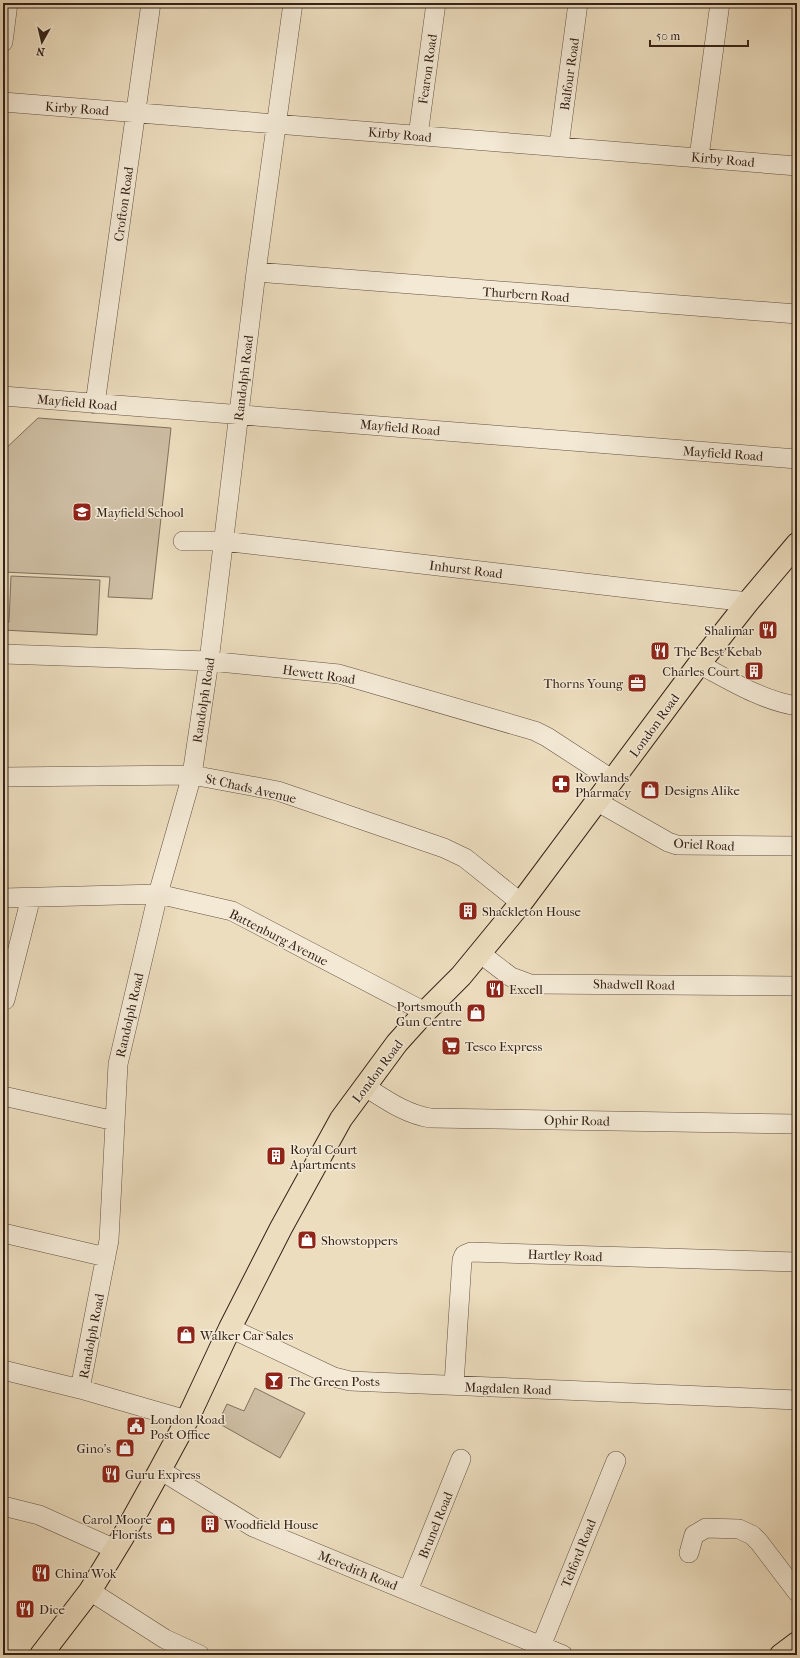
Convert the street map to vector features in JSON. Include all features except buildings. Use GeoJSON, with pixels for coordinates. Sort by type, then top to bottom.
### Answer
{"type":"FeatureCollection","features":[{"type":"Feature","properties":{"kind":"main road","name":"London Road"},"geometry":{"type":"LineString","coordinates":[[41,1655],[90,1590],[160,1470],[187,1420],[230,1328],[307,1179],[341,1119],[397,1043],[424,1012],[461,976],[521,904],[699,664],[748,602],[794,554]]}},
{"type":"Feature","properties":{"kind":"main road"},"geometry":{"type":"LineString","coordinates":[[781,1655],[797,1643]]}},
{"type":"Feature","properties":{"kind":"street"},"geometry":{"type":"LineString","coordinates":[[3,42],[8,3]]}},
{"type":"Feature","properties":{"kind":"street","name":"Crofton Road"},"geometry":{"type":"LineString","coordinates":[[95,404],[151,3]]}},
{"type":"Feature","properties":{"kind":"street","name":"Randolph Road"},"geometry":{"type":"LineString","coordinates":[[80,1389],[109,1240],[118,1064],[158,894],[192,775],[209,662],[256,272],[293,3]]}},
{"type":"Feature","properties":{"kind":"street","name":"Fearon Road"},"geometry":{"type":"LineString","coordinates":[[418,136],[436,3]]}},
{"type":"Feature","properties":{"kind":"street","name":"Balfour Road"},"geometry":{"type":"LineString","coordinates":[[559,146],[578,3]]}},
{"type":"Feature","properties":{"kind":"street"},"geometry":{"type":"LineString","coordinates":[[700,157],[720,3]]}},
{"type":"Feature","properties":{"kind":"street","name":"Kirby Road"},"geometry":{"type":"LineString","coordinates":[[3,102],[797,166]]}},
{"type":"Feature","properties":{"kind":"street","name":"Thurbern Road"},"geometry":{"type":"LineString","coordinates":[[256,272],[797,314]]}},
{"type":"Feature","properties":{"kind":"street","name":"Mayfield Road"},"geometry":{"type":"LineString","coordinates":[[3,396],[797,458]]}},
{"type":"Feature","properties":{"kind":"street","name":"Inhurst Road"},"geometry":{"type":"LineString","coordinates":[[183,542],[223,541],[748,602]]}},
{"type":"Feature","properties":{"kind":"street","name":"Hewett Road"},"geometry":{"type":"LineString","coordinates":[[3,654],[209,662],[339,674],[535,731],[547,737],[613,780]]}},
{"type":"Feature","properties":{"kind":"street"},"geometry":{"type":"LineString","coordinates":[[699,664],[769,700],[797,706]]}},
{"type":"Feature","properties":{"kind":"street","name":"St Chads Avenue"},"geometry":{"type":"LineString","coordinates":[[3,777],[192,775],[278,791],[444,848],[465,858],[521,904]]}},
{"type":"Feature","properties":{"kind":"street","name":"Oriel Road"},"geometry":{"type":"LineString","coordinates":[[598,802],[668,842],[677,845],[797,846]]}},
{"type":"Feature","properties":{"kind":"street","name":"Battenburg Avenue"},"geometry":{"type":"LineString","coordinates":[[3,898],[158,894],[238,913],[424,1012]]}},
{"type":"Feature","properties":{"kind":"street"},"geometry":{"type":"LineString","coordinates":[[5,1000],[31,897]]}},
{"type":"Feature","properties":{"kind":"street","name":"Shadwell Road"},"geometry":{"type":"LineString","coordinates":[[480,954],[511,977],[530,984],[797,986]]}},
{"type":"Feature","properties":{"kind":"street","name":"Ophir Road"},"geometry":{"type":"LineString","coordinates":[[364,1086],[410,1113],[430,1118],[797,1124]]}},
{"type":"Feature","properties":{"kind":"street"},"geometry":{"type":"LineString","coordinates":[[3,1096],[115,1121]]}},
{"type":"Feature","properties":{"kind":"street"},"geometry":{"type":"LineString","coordinates":[[3,1233],[106,1257]]}},
{"type":"Feature","properties":{"kind":"street","name":"Hartley Road"},"geometry":{"type":"LineString","coordinates":[[454,1385],[462,1260],[464,1255],[470,1252],[797,1262]]}},
{"type":"Feature","properties":{"kind":"street","name":"Magdalen Road"},"geometry":{"type":"LineString","coordinates":[[230,1328],[334,1377],[350,1381],[797,1400]]}},
{"type":"Feature","properties":{"kind":"street"},"geometry":{"type":"LineString","coordinates":[[3,1370],[80,1389],[187,1420]]}},
{"type":"Feature","properties":{"kind":"street","name":"Brunel Road"},"geometry":{"type":"LineString","coordinates":[[408,1591],[461,1459]]}},
{"type":"Feature","properties":{"kind":"street","name":"Telford Road"},"geometry":{"type":"LineString","coordinates":[[541,1646],[616,1461]]}},
{"type":"Feature","properties":{"kind":"street","name":"Meredith Road"},"geometry":{"type":"LineString","coordinates":[[160,1470],[253,1528],[563,1655]]}},
{"type":"Feature","properties":{"kind":"street"},"geometry":{"type":"LineString","coordinates":[[3,1506],[39,1515],[115,1549]]}},
{"type":"Feature","properties":{"kind":"street"},"geometry":{"type":"LineString","coordinates":[[689,1553],[694,1535],[706,1528],[739,1529],[752,1535],[759,1542],[797,1592]]}},
{"type":"Feature","properties":{"kind":"street"},"geometry":{"type":"LineString","coordinates":[[90,1590],[164,1639],[200,1655]]}},
{"type":"Feature","properties":{"kind":"shaded area","name":"Mayfield School"},"geometry":{"type":"Polygon","coordinates":[[[38,418],[171,428],[152,599],[108,597],[110,577],[3,572],[3,451],[38,418]]]}},
{"type":"Feature","properties":{"kind":"shaded area"},"geometry":{"type":"Polygon","coordinates":[[[11,576],[100,580],[97,635],[3,630],[3,622],[9,622],[11,576]]]}},
{"type":"Feature","properties":{"kind":"shaded area"},"geometry":{"type":"Polygon","coordinates":[[[255,1388],[305,1413],[280,1458],[218,1423],[227,1404],[244,1411],[255,1388]]]}},
{"type":"Feature","properties":{"kind":"place","name":"Mayfield School"},"geometry":{"type":"Point","coordinates":[82,512]}},
{"type":"Feature","properties":{"kind":"place","name":"Shalimar"},"geometry":{"type":"Point","coordinates":[768,630]}},
{"type":"Feature","properties":{"kind":"place","name":"The Best Kebab"},"geometry":{"type":"Point","coordinates":[660,651]}},
{"type":"Feature","properties":{"kind":"place","name":"Charles Court"},"geometry":{"type":"Point","coordinates":[754,671]}},
{"type":"Feature","properties":{"kind":"place","name":"Thorns Young"},"geometry":{"type":"Point","coordinates":[637,683]}},
{"type":"Feature","properties":{"kind":"place","name":"Rowlands Pharmacy"},"geometry":{"type":"Point","coordinates":[561,784]}},
{"type":"Feature","properties":{"kind":"place","name":"Designs Alike"},"geometry":{"type":"Point","coordinates":[650,790]}},
{"type":"Feature","properties":{"kind":"place","name":"Shackleton House"},"geometry":{"type":"Point","coordinates":[468,911]}},
{"type":"Feature","properties":{"kind":"place","name":"Excell"},"geometry":{"type":"Point","coordinates":[495,989]}},
{"type":"Feature","properties":{"kind":"place","name":"Portsmouth Gun Centre"},"geometry":{"type":"Point","coordinates":[476,1013]}},
{"type":"Feature","properties":{"kind":"place","name":"Tesco Express"},"geometry":{"type":"Point","coordinates":[451,1046]}},
{"type":"Feature","properties":{"kind":"place","name":"Royal Court Apartments"},"geometry":{"type":"Point","coordinates":[276,1156]}},
{"type":"Feature","properties":{"kind":"place","name":"Showstoppers"},"geometry":{"type":"Point","coordinates":[307,1240]}},
{"type":"Feature","properties":{"kind":"place","name":"Walker Car Sales"},"geometry":{"type":"Point","coordinates":[186,1335]}},
{"type":"Feature","properties":{"kind":"place","name":"The Green Posts"},"geometry":{"type":"Point","coordinates":[274,1381]}},
{"type":"Feature","properties":{"kind":"place","name":"London Road Post Office"},"geometry":{"type":"Point","coordinates":[136,1426]}},
{"type":"Feature","properties":{"kind":"place","name":"Gino's"},"geometry":{"type":"Point","coordinates":[125,1448]}},
{"type":"Feature","properties":{"kind":"place","name":"Guru Express"},"geometry":{"type":"Point","coordinates":[111,1474]}},
{"type":"Feature","properties":{"kind":"place","name":"Woodfield House"},"geometry":{"type":"Point","coordinates":[210,1524]}},
{"type":"Feature","properties":{"kind":"place","name":"Carol Moore Florists"},"geometry":{"type":"Point","coordinates":[166,1526]}},
{"type":"Feature","properties":{"kind":"place","name":"China Wok"},"geometry":{"type":"Point","coordinates":[41,1573]}},
{"type":"Feature","properties":{"kind":"place","name":"Dice"},"geometry":{"type":"Point","coordinates":[25,1609]}}]}
